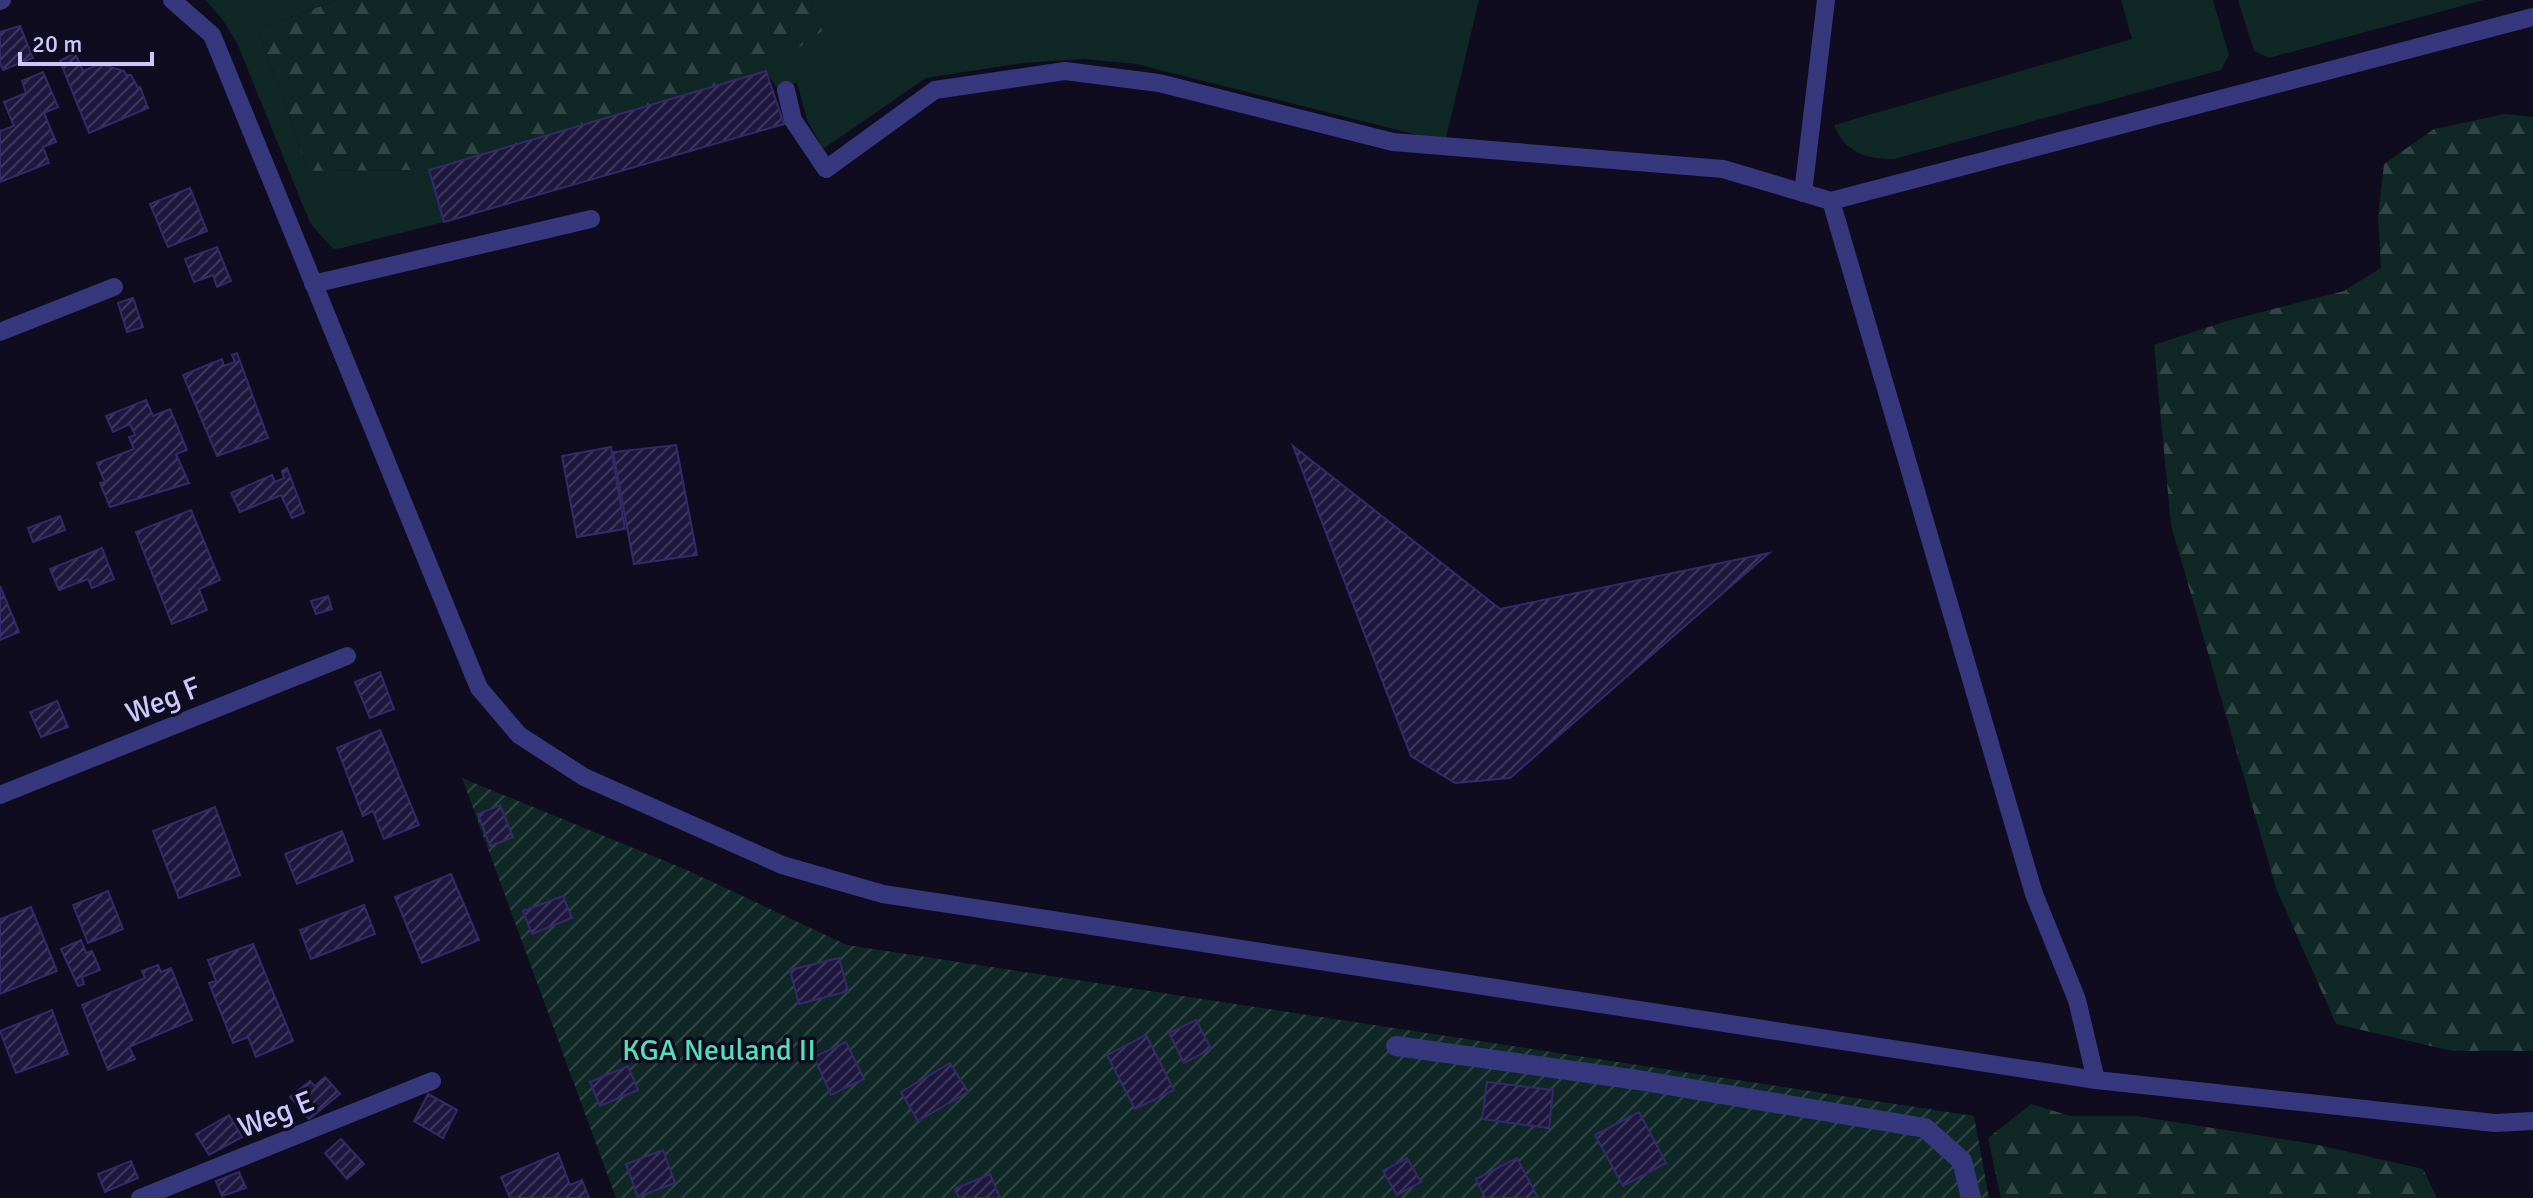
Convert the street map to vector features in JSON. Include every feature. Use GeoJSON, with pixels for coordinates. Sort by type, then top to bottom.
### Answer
{"type":"FeatureCollection","features":[{"type":"Feature","properties":{"kind":"street"},"geometry":{"type":"LineString","coordinates":[[1396,1046],[1638,1080],[1925,1128],[1962,1161],[1971,1198]]}},
{"type":"Feature","properties":{"kind":"lane"},"geometry":{"type":"LineString","coordinates":[[172,0],[212,35],[479,688],[519,735],[584,777],[782,865],[883,894],[2096,1080],[2495,1123],[2533,1121]]}},
{"type":"Feature","properties":{"kind":"lane"},"geometry":{"type":"LineString","coordinates":[[1803,193],[1826,0]]}},
{"type":"Feature","properties":{"kind":"lane"},"geometry":{"type":"LineString","coordinates":[[786,90],[793,120],[826,169],[935,90],[1065,71],[1159,83],[1393,142],[1723,169],[1831,201],[2533,17]]}},
{"type":"Feature","properties":{"kind":"lane"},"geometry":{"type":"LineString","coordinates":[[1831,201],[2034,894],[2077,1000],[2096,1080]]}},
{"type":"Feature","properties":{"kind":"lane"},"geometry":{"type":"LineString","coordinates":[[313,284],[591,219]]}},
{"type":"Feature","properties":{"kind":"lane"},"geometry":{"type":"LineString","coordinates":[[0,332],[114,287]]}},
{"type":"Feature","properties":{"kind":"lane","name":"Weg F"},"geometry":{"type":"LineString","coordinates":[[0,795],[347,656]]}},
{"type":"Feature","properties":{"kind":"lane","name":"Weg E"},"geometry":{"type":"LineString","coordinates":[[140,1198],[432,1081]]}},
{"type":"Feature","properties":{"kind":"green space"},"geometry":{"type":"Polygon","coordinates":[[[205,0],[339,0],[258,28],[308,171],[429,170],[444,222],[333,249],[310,223],[237,43],[205,0]]]}},
{"type":"Feature","properties":{"kind":"green space"},"geometry":{"type":"Polygon","coordinates":[[[339,0],[810,0],[822,31],[766,71],[429,170],[308,171],[258,28],[339,0]]]}},
{"type":"Feature","properties":{"kind":"green space"},"geometry":{"type":"Polygon","coordinates":[[[810,0],[1479,0],[1445,142],[1136,64],[1084,59],[1023,63],[926,78],[823,149],[807,120],[797,83],[776,87],[766,71],[821,31],[810,0]]]}},
{"type":"Feature","properties":{"kind":"green space"},"geometry":{"type":"Polygon","coordinates":[[[2121,0],[2213,0],[2229,55],[2221,70],[1894,159],[1866,156],[1850,148],[1834,125],[2132,39],[2121,0]]]}},
{"type":"Feature","properties":{"kind":"green space"},"geometry":{"type":"Polygon","coordinates":[[[2238,0],[2484,0],[2269,58],[2254,51],[2238,0]]]}},
{"type":"Feature","properties":{"kind":"green space"},"geometry":{"type":"Polygon","coordinates":[[[2505,114],[2533,117],[2533,1051],[2452,1051],[2336,1024],[2276,888],[2171,525],[2154,345],[2230,320],[2344,291],[2381,268],[2378,216],[2384,164],[2434,129],[2505,114]]]}},
{"type":"Feature","properties":{"kind":"green space","name":"KGA Neuland II"},"geometry":{"type":"Polygon","coordinates":[[[462,778],[687,870],[847,945],[1974,1116],[1989,1198],[616,1198],[462,778]]]}},
{"type":"Feature","properties":{"kind":"green space"},"geometry":{"type":"Polygon","coordinates":[[[2031,1104],[2070,1116],[2137,1116],[2314,1144],[2423,1169],[2437,1198],[2001,1198],[1988,1138],[2031,1104]]]}},
{"type":"Feature","properties":{"kind":"building"},"geometry":{"type":"Polygon","coordinates":[[[20,26],[33,58],[3,70],[0,63],[0,32],[20,26]]]}},
{"type":"Feature","properties":{"kind":"building"},"geometry":{"type":"Polygon","coordinates":[[[75,53],[83,71],[100,64],[131,75],[140,87],[148,108],[89,133],[60,61],[75,53]]]}},
{"type":"Feature","properties":{"kind":"building"},"geometry":{"type":"Polygon","coordinates":[[[766,71],[784,124],[444,222],[429,170],[766,71]]]}},
{"type":"Feature","properties":{"kind":"building"},"geometry":{"type":"Polygon","coordinates":[[[43,72],[58,107],[44,113],[56,142],[43,147],[49,163],[0,182],[0,131],[14,126],[4,102],[26,93],[22,81],[43,72]]]}},
{"type":"Feature","properties":{"kind":"building"},"geometry":{"type":"Polygon","coordinates":[[[190,188],[207,231],[168,247],[150,204],[190,188]]]}},
{"type":"Feature","properties":{"kind":"building"},"geometry":{"type":"Polygon","coordinates":[[[217,247],[231,281],[217,287],[213,275],[194,282],[185,259],[217,247]]]}},
{"type":"Feature","properties":{"kind":"building"},"geometry":{"type":"Polygon","coordinates":[[[133,298],[143,327],[127,332],[118,303],[133,298]]]}},
{"type":"Feature","properties":{"kind":"building"},"geometry":{"type":"Polygon","coordinates":[[[237,353],[268,438],[217,456],[183,375],[222,359],[224,366],[235,362],[232,355],[237,353]]]}},
{"type":"Feature","properties":{"kind":"building"},"geometry":{"type":"Polygon","coordinates":[[[146,400],[153,416],[170,409],[187,450],[176,454],[189,483],[110,507],[100,483],[105,482],[97,463],[134,449],[129,437],[135,435],[130,424],[113,432],[106,416],[146,400]]]}},
{"type":"Feature","properties":{"kind":"building"},"geometry":{"type":"Polygon","coordinates":[[[676,445],[697,555],[634,564],[613,452],[676,445]]]}},
{"type":"Feature","properties":{"kind":"building"},"geometry":{"type":"Polygon","coordinates":[[[1293,446],[1500,609],[1769,553],[1510,778],[1455,783],[1411,756],[1293,446]]]}},
{"type":"Feature","properties":{"kind":"building"},"geometry":{"type":"Polygon","coordinates":[[[611,447],[625,529],[577,537],[562,456],[611,447]]]}},
{"type":"Feature","properties":{"kind":"building"},"geometry":{"type":"Polygon","coordinates":[[[287,468],[304,513],[292,518],[281,495],[240,512],[231,493],[272,475],[275,482],[284,478],[282,471],[287,468]]]}},
{"type":"Feature","properties":{"kind":"building"},"geometry":{"type":"Polygon","coordinates":[[[191,510],[220,580],[199,589],[207,610],[172,624],[136,532],[191,510]]]}},
{"type":"Feature","properties":{"kind":"building"},"geometry":{"type":"Polygon","coordinates":[[[60,516],[65,530],[33,542],[28,528],[60,516]]]}},
{"type":"Feature","properties":{"kind":"building"},"geometry":{"type":"Polygon","coordinates":[[[102,548],[114,579],[92,588],[88,579],[59,590],[50,569],[102,548]]]}},
{"type":"Feature","properties":{"kind":"building"},"geometry":{"type":"Polygon","coordinates":[[[0,586],[19,632],[0,640],[0,586]]]}},
{"type":"Feature","properties":{"kind":"building"},"geometry":{"type":"Polygon","coordinates":[[[328,596],[332,609],[316,614],[311,601],[328,596]]]}},
{"type":"Feature","properties":{"kind":"building"},"geometry":{"type":"Polygon","coordinates":[[[380,672],[394,709],[370,718],[355,682],[380,672]]]}},
{"type":"Feature","properties":{"kind":"building"},"geometry":{"type":"Polygon","coordinates":[[[57,701],[68,727],[41,737],[30,712],[57,701]]]}},
{"type":"Feature","properties":{"kind":"building"},"geometry":{"type":"Polygon","coordinates":[[[380,730],[419,825],[384,839],[373,811],[363,816],[337,748],[380,730]]]}},
{"type":"Feature","properties":{"kind":"building"},"geometry":{"type":"Polygon","coordinates":[[[500,805],[513,837],[490,846],[478,814],[500,805]]]}},
{"type":"Feature","properties":{"kind":"building"},"geometry":{"type":"Polygon","coordinates":[[[215,807],[240,875],[179,898],[153,831],[215,807]]]}},
{"type":"Feature","properties":{"kind":"building"},"geometry":{"type":"Polygon","coordinates":[[[342,831],[353,861],[297,884],[285,854],[342,831]]]}},
{"type":"Feature","properties":{"kind":"building"},"geometry":{"type":"Polygon","coordinates":[[[451,874],[479,940],[422,963],[395,897],[451,874]]]}},
{"type":"Feature","properties":{"kind":"building"},"geometry":{"type":"Polygon","coordinates":[[[108,891],[123,929],[88,943],[73,905],[108,891]]]}},
{"type":"Feature","properties":{"kind":"building"},"geometry":{"type":"Polygon","coordinates":[[[563,896],[572,918],[532,934],[523,911],[563,896]]]}},
{"type":"Feature","properties":{"kind":"building"},"geometry":{"type":"Polygon","coordinates":[[[364,905],[375,934],[311,959],[300,930],[364,905]]]}},
{"type":"Feature","properties":{"kind":"building"},"geometry":{"type":"Polygon","coordinates":[[[31,907],[57,971],[0,994],[0,919],[31,907]]]}},
{"type":"Feature","properties":{"kind":"building"},"geometry":{"type":"Polygon","coordinates":[[[81,940],[86,953],[92,951],[100,970],[82,977],[84,984],[78,986],[61,949],[81,940]]]}},
{"type":"Feature","properties":{"kind":"building"},"geometry":{"type":"Polygon","coordinates":[[[253,944],[293,1041],[256,1057],[248,1037],[233,1043],[209,983],[216,981],[208,960],[253,944]]]}},
{"type":"Feature","properties":{"kind":"building"},"geometry":{"type":"Polygon","coordinates":[[[839,958],[848,991],[799,1004],[790,970],[839,958]]]}},
{"type":"Feature","properties":{"kind":"building"},"geometry":{"type":"Polygon","coordinates":[[[158,965],[161,972],[171,968],[192,1020],[129,1047],[135,1059],[108,1070],[82,1005],[145,978],[142,971],[158,965]]]}},
{"type":"Feature","properties":{"kind":"building"},"geometry":{"type":"Polygon","coordinates":[[[52,1010],[68,1054],[16,1073],[0,1031],[52,1010]]]}},
{"type":"Feature","properties":{"kind":"building"},"geometry":{"type":"Polygon","coordinates":[[[1196,1020],[1211,1049],[1184,1063],[1169,1033],[1196,1020]]]}},
{"type":"Feature","properties":{"kind":"building"},"geometry":{"type":"Polygon","coordinates":[[[1146,1035],[1174,1090],[1135,1109],[1107,1055],[1146,1035]]]}},
{"type":"Feature","properties":{"kind":"building"},"geometry":{"type":"Polygon","coordinates":[[[846,1042],[864,1079],[831,1095],[814,1057],[846,1042]]]}},
{"type":"Feature","properties":{"kind":"building"},"geometry":{"type":"Polygon","coordinates":[[[950,1063],[968,1092],[918,1121],[901,1092],[950,1063]]]}},
{"type":"Feature","properties":{"kind":"building"},"geometry":{"type":"Polygon","coordinates":[[[628,1066],[638,1090],[600,1106],[590,1082],[628,1066]]]}},
{"type":"Feature","properties":{"kind":"building"},"geometry":{"type":"Polygon","coordinates":[[[325,1077],[340,1094],[309,1119],[290,1097],[310,1081],[315,1086],[325,1077]]]}},
{"type":"Feature","properties":{"kind":"building"},"geometry":{"type":"Polygon","coordinates":[[[1487,1082],[1553,1090],[1549,1128],[1482,1119],[1487,1082]]]}},
{"type":"Feature","properties":{"kind":"building"},"geometry":{"type":"Polygon","coordinates":[[[428,1094],[457,1110],[443,1138],[414,1121],[428,1094]]]}},
{"type":"Feature","properties":{"kind":"building"},"geometry":{"type":"Polygon","coordinates":[[[1639,1112],[1666,1163],[1623,1186],[1595,1135],[1639,1112]]]}},
{"type":"Feature","properties":{"kind":"building"},"geometry":{"type":"Polygon","coordinates":[[[229,1115],[242,1137],[209,1155],[196,1134],[229,1115]]]}},
{"type":"Feature","properties":{"kind":"building"},"geometry":{"type":"Polygon","coordinates":[[[341,1139],[364,1164],[347,1179],[325,1153],[341,1139]]]}},
{"type":"Feature","properties":{"kind":"building"},"geometry":{"type":"Polygon","coordinates":[[[663,1150],[675,1183],[638,1197],[626,1164],[663,1150]]]}},
{"type":"Feature","properties":{"kind":"building"},"geometry":{"type":"Polygon","coordinates":[[[558,1153],[570,1185],[582,1180],[589,1198],[510,1198],[501,1177],[558,1153]]]}},
{"type":"Feature","properties":{"kind":"building"},"geometry":{"type":"Polygon","coordinates":[[[1407,1158],[1421,1182],[1397,1195],[1383,1171],[1407,1158]]]}},
{"type":"Feature","properties":{"kind":"building"},"geometry":{"type":"Polygon","coordinates":[[[1517,1158],[1538,1198],[1485,1198],[1476,1179],[1517,1158]]]}},
{"type":"Feature","properties":{"kind":"building"},"geometry":{"type":"Polygon","coordinates":[[[131,1161],[138,1178],[105,1192],[98,1174],[131,1161]]]}},
{"type":"Feature","properties":{"kind":"building"},"geometry":{"type":"Polygon","coordinates":[[[239,1172],[246,1188],[222,1196],[216,1181],[239,1172]]]}},
{"type":"Feature","properties":{"kind":"building"},"geometry":{"type":"Polygon","coordinates":[[[990,1174],[1000,1198],[959,1198],[955,1189],[990,1174]]]}}]}
